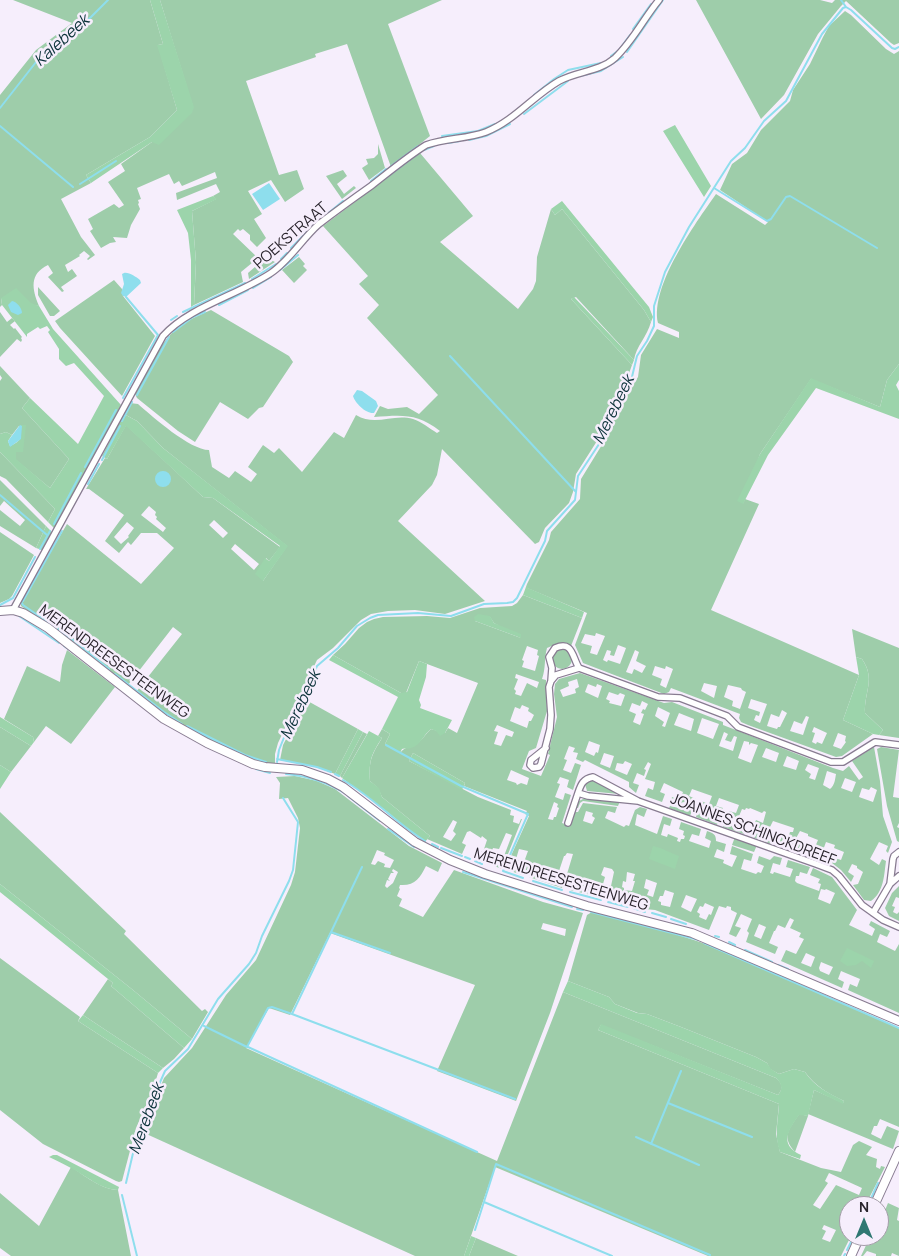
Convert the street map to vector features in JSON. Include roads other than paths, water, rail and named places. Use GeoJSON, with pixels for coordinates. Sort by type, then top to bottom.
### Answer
{"type":"FeatureCollection","features":[{"type":"Feature","properties":{"kind":"main road"},"geometry":{"type":"LineString","coordinates":[[0,611],[13,610]]}},
{"type":"Feature","properties":{"kind":"main road","name":"MERENDREESESTEENWEG"},"geometry":{"type":"LineString","coordinates":[[13,610],[48,628],[177,727],[253,764],[265,767],[302,770],[328,779],[343,787],[415,842],[450,860],[524,887],[692,933],[899,1021]]}},
{"type":"Feature","properties":{"kind":"main road"},"geometry":{"type":"LineString","coordinates":[[879,1196],[899,1151]]}},
{"type":"Feature","properties":{"kind":"street","name":"POEKSTRAAT"},"geometry":{"type":"LineString","coordinates":[[13,610],[163,336],[170,328],[180,320],[242,290],[272,272],[320,224],[426,145],[484,133],[493,129],[556,82],[599,68],[611,61],[624,48],[660,0]]}},
{"type":"Feature","properties":{"kind":"street"},"geometry":{"type":"LineString","coordinates":[[546,748],[551,715],[549,687],[552,668],[549,657],[554,648],[565,646],[570,649],[579,668]]}},
{"type":"Feature","properties":{"kind":"street"},"geometry":{"type":"LineString","coordinates":[[551,680],[556,675],[579,668],[658,697],[680,698],[728,716],[738,727],[831,762],[843,762],[875,742],[899,745]]}},
{"type":"Feature","properties":{"kind":"street","name":"JOANNES SCHINCKDREEF"},"geometry":{"type":"LineString","coordinates":[[568,822],[582,782],[593,777],[638,800],[832,870],[862,905],[899,927]]}},
{"type":"Feature","properties":{"kind":"street","name":"JOANNES SCHINCKDREEF"},"geometry":{"type":"LineString","coordinates":[[578,793],[588,796],[638,800]]}},
{"type":"Feature","properties":{"kind":"street"},"geometry":{"type":"LineString","coordinates":[[890,884],[892,859],[899,852]]}},
{"type":"Feature","properties":{"kind":"street"},"geometry":{"type":"LineString","coordinates":[[874,913],[890,884],[899,876]]}},
{"type":"Feature","properties":{"kind":"water"},"geometry":{"type":"Polygon","coordinates":[[[269,183],[280,199],[263,210],[252,194],[269,183]]]}},
{"type":"Feature","properties":{"kind":"water"},"geometry":{"type":"Polygon","coordinates":[[[122,274],[134,276],[141,283],[126,297],[121,293],[124,284],[122,274]]]}},
{"type":"Feature","properties":{"kind":"water"},"geometry":{"type":"Polygon","coordinates":[[[12,301],[19,306],[22,313],[18,315],[11,312],[8,305],[12,301]]]}},
{"type":"Feature","properties":{"kind":"water"},"geometry":{"type":"Polygon","coordinates":[[[357,390],[362,391],[376,401],[378,406],[374,413],[364,410],[356,402],[353,396],[357,390]]]}},
{"type":"Feature","properties":{"kind":"water"},"geometry":{"type":"Polygon","coordinates":[[[20,425],[22,426],[21,439],[10,447],[8,441],[20,425]]]}},
{"type":"Feature","properties":{"kind":"water"},"geometry":{"type":"Polygon","coordinates":[[[160,471],[166,471],[171,476],[169,485],[160,487],[155,482],[155,476],[160,471]]]}},
{"type":"Feature","properties":{"kind":"waterway","name":"Kalebeek"},"geometry":{"type":"LineString","coordinates":[[0,108],[40,57],[90,18],[108,0]]}},
{"type":"Feature","properties":{"kind":"waterway"},"geometry":{"type":"LineString","coordinates":[[627,52],[663,0]]}},
{"type":"Feature","properties":{"kind":"waterway"},"geometry":{"type":"LineString","coordinates":[[841,0],[846,7]]}},
{"type":"Feature","properties":{"kind":"waterway"},"geometry":{"type":"LineString","coordinates":[[633,29],[651,4]]}},
{"type":"Feature","properties":{"kind":"waterway","name":"Merebeek"},"geometry":{"type":"LineString","coordinates":[[277,762],[285,735],[303,700],[317,666],[338,648],[357,626],[378,615],[418,613],[451,616],[484,604],[513,602],[517,598],[545,541],[547,531],[575,500],[578,476],[605,435],[611,413],[631,381],[637,356],[654,326],[654,306],[665,272],[689,227],[731,161],[745,148],[764,121],[786,101],[822,34],[843,8],[846,7],[851,10],[892,48],[899,47]]}},
{"type":"Feature","properties":{"kind":"waterway"},"geometry":{"type":"LineString","coordinates":[[611,56],[619,50],[630,35]]}},
{"type":"Feature","properties":{"kind":"waterway"},"geometry":{"type":"LineString","coordinates":[[580,76],[601,71],[623,57]]}},
{"type":"Feature","properties":{"kind":"waterway"},"geometry":{"type":"LineString","coordinates":[[534,95],[568,70],[601,63]]}},
{"type":"Feature","properties":{"kind":"waterway"},"geometry":{"type":"LineString","coordinates":[[524,114],[568,81]]}},
{"type":"Feature","properties":{"kind":"waterway"},"geometry":{"type":"LineString","coordinates":[[442,136],[478,131],[495,124]]}},
{"type":"Feature","properties":{"kind":"waterway"},"geometry":{"type":"LineString","coordinates":[[469,140],[486,136],[510,124]]}},
{"type":"Feature","properties":{"kind":"waterway"},"geometry":{"type":"LineString","coordinates":[[0,126],[73,187]]}},
{"type":"Feature","properties":{"kind":"waterway"},"geometry":{"type":"LineString","coordinates":[[448,143],[460,141]]}},
{"type":"Feature","properties":{"kind":"waterway"},"geometry":{"type":"LineString","coordinates":[[391,166],[418,146]]}},
{"type":"Feature","properties":{"kind":"waterway"},"geometry":{"type":"LineString","coordinates":[[424,150],[434,146]]}},
{"type":"Feature","properties":{"kind":"waterway"},"geometry":{"type":"LineString","coordinates":[[383,180],[419,153]]}},
{"type":"Feature","properties":{"kind":"waterway"},"geometry":{"type":"LineString","coordinates":[[80,184],[116,161]]}},
{"type":"Feature","properties":{"kind":"waterway"},"geometry":{"type":"LineString","coordinates":[[371,181],[386,169]]}},
{"type":"Feature","properties":{"kind":"waterway"},"geometry":{"type":"LineString","coordinates":[[714,188],[767,221],[771,219],[786,197],[790,196],[877,248]]}},
{"type":"Feature","properties":{"kind":"waterway"},"geometry":{"type":"LineString","coordinates":[[325,216],[343,201]]}},
{"type":"Feature","properties":{"kind":"waterway"},"geometry":{"type":"LineString","coordinates":[[291,248],[315,224]]}},
{"type":"Feature","properties":{"kind":"waterway"},"geometry":{"type":"LineString","coordinates":[[281,259],[287,253]]}},
{"type":"Feature","properties":{"kind":"waterway"},"geometry":{"type":"LineString","coordinates":[[280,270],[298,255]]}},
{"type":"Feature","properties":{"kind":"waterway"},"geometry":{"type":"LineString","coordinates":[[252,279],[276,264]]}},
{"type":"Feature","properties":{"kind":"waterway"},"geometry":{"type":"LineString","coordinates":[[253,288],[271,277]]}},
{"type":"Feature","properties":{"kind":"waterway"},"geometry":{"type":"LineString","coordinates":[[183,312],[245,283]]}},
{"type":"Feature","properties":{"kind":"waterway"},"geometry":{"type":"LineString","coordinates":[[219,305],[248,290]]}},
{"type":"Feature","properties":{"kind":"waterway"},"geometry":{"type":"LineString","coordinates":[[123,398],[158,335],[126,297]]}},
{"type":"Feature","properties":{"kind":"waterway"},"geometry":{"type":"LineString","coordinates":[[173,332],[193,317],[205,312]]}},
{"type":"Feature","properties":{"kind":"waterway"},"geometry":{"type":"LineString","coordinates":[[171,320],[177,316]]}},
{"type":"Feature","properties":{"kind":"waterway"},"geometry":{"type":"LineString","coordinates":[[137,395],[169,337]]}},
{"type":"Feature","properties":{"kind":"waterway"},"geometry":{"type":"LineString","coordinates":[[450,356],[576,492]]}},
{"type":"Feature","properties":{"kind":"waterway"},"geometry":{"type":"LineString","coordinates":[[122,421],[132,402]]}},
{"type":"Feature","properties":{"kind":"waterway"},"geometry":{"type":"LineString","coordinates":[[85,467],[116,410]]}},
{"type":"Feature","properties":{"kind":"waterway"},"geometry":{"type":"LineString","coordinates":[[102,460],[120,426]]}},
{"type":"Feature","properties":{"kind":"waterway"},"geometry":{"type":"LineString","coordinates":[[88,484],[99,464]]}},
{"type":"Feature","properties":{"kind":"waterway"},"geometry":{"type":"LineString","coordinates":[[54,524],[81,473]]}},
{"type":"Feature","properties":{"kind":"waterway"},"geometry":{"type":"LineString","coordinates":[[0,495],[47,535]]}},
{"type":"Feature","properties":{"kind":"waterway"},"geometry":{"type":"LineString","coordinates":[[40,549],[50,531]]}},
{"type":"Feature","properties":{"kind":"waterway"},"geometry":{"type":"LineString","coordinates":[[23,601],[62,531]]}},
{"type":"Feature","properties":{"kind":"waterway"},"geometry":{"type":"LineString","coordinates":[[0,605],[13,598],[35,557]]}},
{"type":"Feature","properties":{"kind":"waterway"},"geometry":{"type":"LineString","coordinates":[[22,603],[72,639],[109,669]]}},
{"type":"Feature","properties":{"kind":"waterway"},"geometry":{"type":"LineString","coordinates":[[19,616],[59,643]]}},
{"type":"Feature","properties":{"kind":"waterway"},"geometry":{"type":"LineString","coordinates":[[64,646],[74,653]]}},
{"type":"Feature","properties":{"kind":"waterway"},"geometry":{"type":"LineString","coordinates":[[115,674],[182,724]]}},
{"type":"Feature","properties":{"kind":"waterway"},"geometry":{"type":"LineString","coordinates":[[187,726],[245,755],[266,762]]}},
{"type":"Feature","properties":{"kind":"waterway"},"geometry":{"type":"LineString","coordinates":[[386,745],[461,786],[528,814],[503,871],[523,878]]}},
{"type":"Feature","properties":{"kind":"waterway"},"geometry":{"type":"LineString","coordinates":[[277,759],[317,767],[331,772]]}},
{"type":"Feature","properties":{"kind":"waterway"},"geometry":{"type":"LineString","coordinates":[[256,769],[270,773]]}},
{"type":"Feature","properties":{"kind":"waterway"},"geometry":{"type":"LineString","coordinates":[[286,774],[317,780],[346,794]]}},
{"type":"Feature","properties":{"kind":"waterway"},"geometry":{"type":"LineString","coordinates":[[335,774],[339,776]]}},
{"type":"Feature","properties":{"kind":"waterway"},"geometry":{"type":"LineString","coordinates":[[343,780],[425,841]]}},
{"type":"Feature","properties":{"kind":"waterway"},"geometry":{"type":"LineString","coordinates":[[348,796],[380,821]]}},
{"type":"Feature","properties":{"kind":"waterway","name":"Merebeek"},"geometry":{"type":"LineString","coordinates":[[126,1183],[138,1132],[165,1071],[188,1049],[218,999],[249,964],[256,953],[262,936],[289,881],[293,870],[298,822],[283,798]]}},
{"type":"Feature","properties":{"kind":"waterway"},"geometry":{"type":"LineString","coordinates":[[388,829],[414,847]]}},
{"type":"Feature","properties":{"kind":"waterway"},"geometry":{"type":"LineString","coordinates":[[432,844],[438,847]]}},
{"type":"Feature","properties":{"kind":"waterway"},"geometry":{"type":"LineString","coordinates":[[441,848],[462,856]]}},
{"type":"Feature","properties":{"kind":"waterway"},"geometry":{"type":"LineString","coordinates":[[465,857],[470,859]]}},
{"type":"Feature","properties":{"kind":"waterway"},"geometry":{"type":"LineString","coordinates":[[475,861],[482,864]]}},
{"type":"Feature","properties":{"kind":"waterway"},"geometry":{"type":"LineString","coordinates":[[204,1026],[247,1047],[268,1008],[272,1007],[292,1014],[362,867]]}},
{"type":"Feature","properties":{"kind":"waterway"},"geometry":{"type":"LineString","coordinates":[[463,872],[572,907]]}},
{"type":"Feature","properties":{"kind":"waterway"},"geometry":{"type":"LineString","coordinates":[[533,881],[562,890]]}},
{"type":"Feature","properties":{"kind":"waterway"},"geometry":{"type":"LineString","coordinates":[[570,892],[601,900]]}},
{"type":"Feature","properties":{"kind":"waterway"},"geometry":{"type":"LineString","coordinates":[[608,902],[628,907]]}},
{"type":"Feature","properties":{"kind":"waterway"},"geometry":{"type":"LineString","coordinates":[[633,908],[645,912]]}},
{"type":"Feature","properties":{"kind":"waterway"},"geometry":{"type":"LineString","coordinates":[[577,909],[583,910]]}},
{"type":"Feature","properties":{"kind":"waterway"},"geometry":{"type":"LineString","coordinates":[[591,912],[699,940]]}},
{"type":"Feature","properties":{"kind":"waterway"},"geometry":{"type":"LineString","coordinates":[[652,913],[666,917]]}},
{"type":"Feature","properties":{"kind":"waterway"},"geometry":{"type":"LineString","coordinates":[[671,919],[686,924]]}},
{"type":"Feature","properties":{"kind":"waterway"},"geometry":{"type":"LineString","coordinates":[[331,932],[390,953]]}},
{"type":"Feature","properties":{"kind":"waterway"},"geometry":{"type":"LineString","coordinates":[[715,936],[719,937]]}},
{"type":"Feature","properties":{"kind":"waterway"},"geometry":{"type":"LineString","coordinates":[[729,942],[735,945]]}},
{"type":"Feature","properties":{"kind":"waterway"},"geometry":{"type":"LineString","coordinates":[[704,943],[899,1028]]}},
{"type":"Feature","properties":{"kind":"waterway"},"geometry":{"type":"LineString","coordinates":[[745,950],[772,962]]}},
{"type":"Feature","properties":{"kind":"waterway"},"geometry":{"type":"LineString","coordinates":[[778,965],[788,969]]}},
{"type":"Feature","properties":{"kind":"waterway"},"geometry":{"type":"LineString","coordinates":[[292,1014],[515,1099]]}},
{"type":"Feature","properties":{"kind":"waterway"},"geometry":{"type":"LineString","coordinates":[[248,1047],[477,1152]]}},
{"type":"Feature","properties":{"kind":"waterway"},"geometry":{"type":"LineString","coordinates":[[651,1144],[681,1071]]}},
{"type":"Feature","properties":{"kind":"waterway"},"geometry":{"type":"LineString","coordinates":[[668,1103],[752,1137]]}},
{"type":"Feature","properties":{"kind":"waterway"},"geometry":{"type":"LineString","coordinates":[[636,1137],[699,1165]]}},
{"type":"Feature","properties":{"kind":"waterway"},"geometry":{"type":"LineString","coordinates":[[475,1230],[496,1164],[710,1255]]}},
{"type":"Feature","properties":{"kind":"waterway"},"geometry":{"type":"LineString","coordinates":[[872,1196],[878,1183]]}},
{"type":"Feature","properties":{"kind":"waterway","name":"Merebeek"},"geometry":{"type":"LineString","coordinates":[[122,1195],[137,1256]]}},
{"type":"Feature","properties":{"kind":"waterway"},"geometry":{"type":"LineString","coordinates":[[484,1202],[612,1256]]}},
{"type":"Feature","properties":{"kind":"waterway"},"geometry":{"type":"LineString","coordinates":[[847,1250],[849,1246]]}}]}
